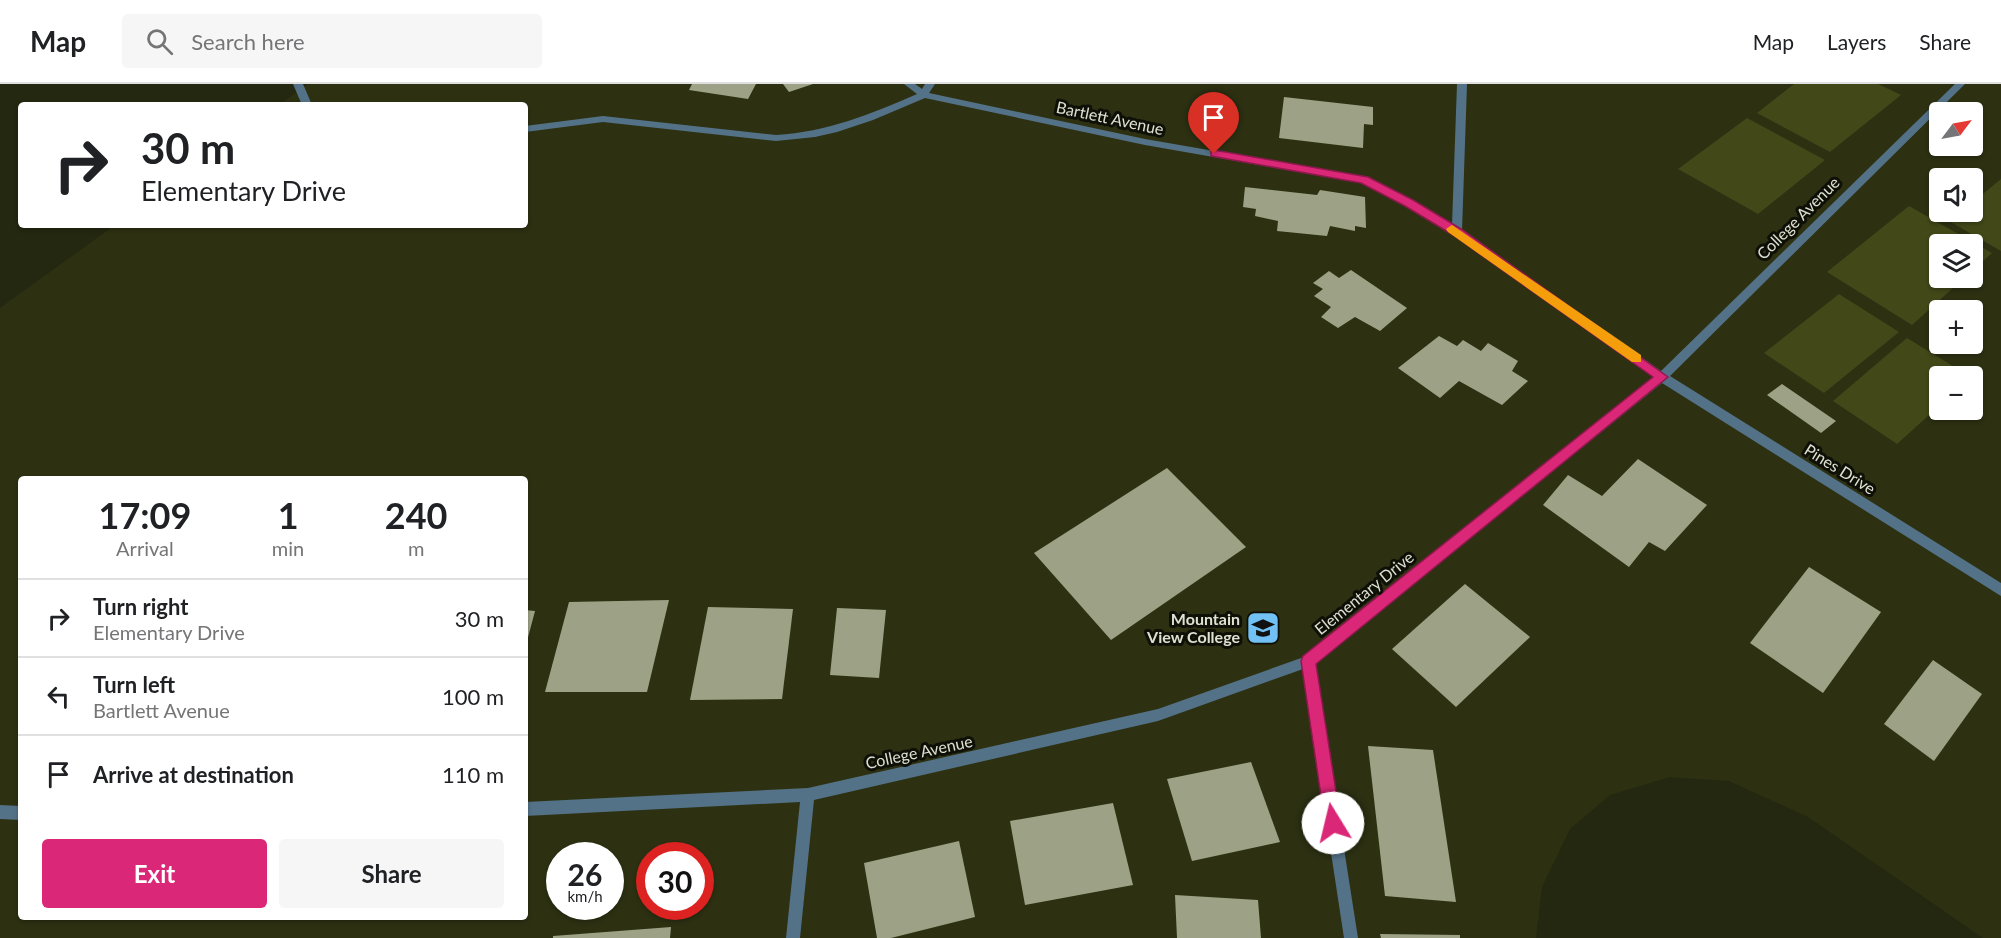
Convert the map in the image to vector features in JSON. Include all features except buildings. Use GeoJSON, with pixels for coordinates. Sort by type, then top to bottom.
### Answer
{"type":"FeatureCollection","features":[{"type":"Feature","properties":{"kind":"street"},"geometry":{"type":"LineString","coordinates":[[298,84],[306,102]]}},
{"type":"Feature","properties":{"kind":"street"},"geometry":{"type":"LineString","coordinates":[[909,84],[924,94]]}},
{"type":"Feature","properties":{"kind":"street"},"geometry":{"type":"LineString","coordinates":[[528,129],[603,119],[776,138],[805,138],[853,126],[924,94],[930,84]]}},
{"type":"Feature","properties":{"kind":"street"},"geometry":{"type":"LineString","coordinates":[[1457,232],[1462,84]]}},
{"type":"Feature","properties":{"kind":"street","name":"College Avenue"},"geometry":{"type":"LineString","coordinates":[[1662,377],[1960,84]]}},
{"type":"Feature","properties":{"kind":"street","name":"Bartlett Avenue"},"geometry":{"type":"LineString","coordinates":[[924,94],[1145,142],[1364,180],[1409,203],[1457,232],[1662,377]]}},
{"type":"Feature","properties":{"kind":"street","name":"Pines Drive"},"geometry":{"type":"LineString","coordinates":[[1662,377],[2001,590]]}},
{"type":"Feature","properties":{"kind":"street","name":"Elementary Drive"},"geometry":{"type":"LineString","coordinates":[[1308,661],[1662,377]]}},
{"type":"Feature","properties":{"kind":"street"},"geometry":{"type":"LineString","coordinates":[[1308,661],[1351,938]]}},
{"type":"Feature","properties":{"kind":"street","name":"College Avenue"},"geometry":{"type":"LineString","coordinates":[[528,809],[808,795],[1158,715],[1308,661]]}},
{"type":"Feature","properties":{"kind":"street"},"geometry":{"type":"LineString","coordinates":[[793,938],[808,795]]}},
{"type":"Feature","properties":{"kind":"street"},"geometry":{"type":"LineString","coordinates":[[0,812],[18,813]]}},
{"type":"Feature","properties":{"kind":"shaded area","name":"Mountain View College"},"geometry":{"type":"Polygon","coordinates":[[[308,84],[2001,84],[2001,938],[1983,938],[1808,817],[1729,781],[1670,777],[1610,795],[1570,829],[1542,887],[1536,938],[0,938],[0,308],[111,228],[528,228],[528,102],[283,102],[308,84]]]}},
{"type":"Feature","properties":{"kind":"shaded area"},"geometry":{"type":"Polygon","coordinates":[[[1794,84],[1878,84],[1901,95],[1830,152],[1757,113],[1794,84]]]}},
{"type":"Feature","properties":{"kind":"shaded area"},"geometry":{"type":"Polygon","coordinates":[[[1747,118],[1825,160],[1758,214],[1678,169],[1747,118]]]}},
{"type":"Feature","properties":{"kind":"shaded area"},"geometry":{"type":"Polygon","coordinates":[[[2001,179],[2001,251],[1983,241],[1983,234],[1972,234],[1951,222],[1983,222],[1983,194],[2001,179]]]}},
{"type":"Feature","properties":{"kind":"shaded area"},"geometry":{"type":"Polygon","coordinates":[[[1909,206],[1929,217],[1929,222],[1937,222],[1958,234],[1929,234],[1929,288],[1953,288],[1940,300],[1929,300],[1929,310],[1912,325],[1827,272],[1909,206]]]}},
{"type":"Feature","properties":{"kind":"shaded area"},"geometry":{"type":"Polygon","coordinates":[[[1983,248],[1992,253],[1983,261],[1983,248]]]}},
{"type":"Feature","properties":{"kind":"shaded area"},"geometry":{"type":"Polygon","coordinates":[[[1839,294],[1899,332],[1824,393],[1764,353],[1839,294]]]}},
{"type":"Feature","properties":{"kind":"shaded area"},"geometry":{"type":"Polygon","coordinates":[[[1907,338],[1929,351],[1929,354],[1933,354],[1953,366],[1929,366],[1929,415],[1897,444],[1833,401],[1907,338]]]}},
{"type":"Feature","properties":{"kind":"slow traffic"},"geometry":{"type":"LineString","coordinates":[[1452,229],[1636,359]]}},
{"type":"Feature","properties":{"kind":"place","name":"Mountain View College"},"geometry":{"type":"Point","coordinates":[1263,628]}},
{"type":"Feature","properties":{"kind":"route"},"geometry":{"type":"LineString","coordinates":[[1214,154],[1364,180],[1409,203],[1457,232],[1662,377],[1308,661],[1333,823]]}}]}
